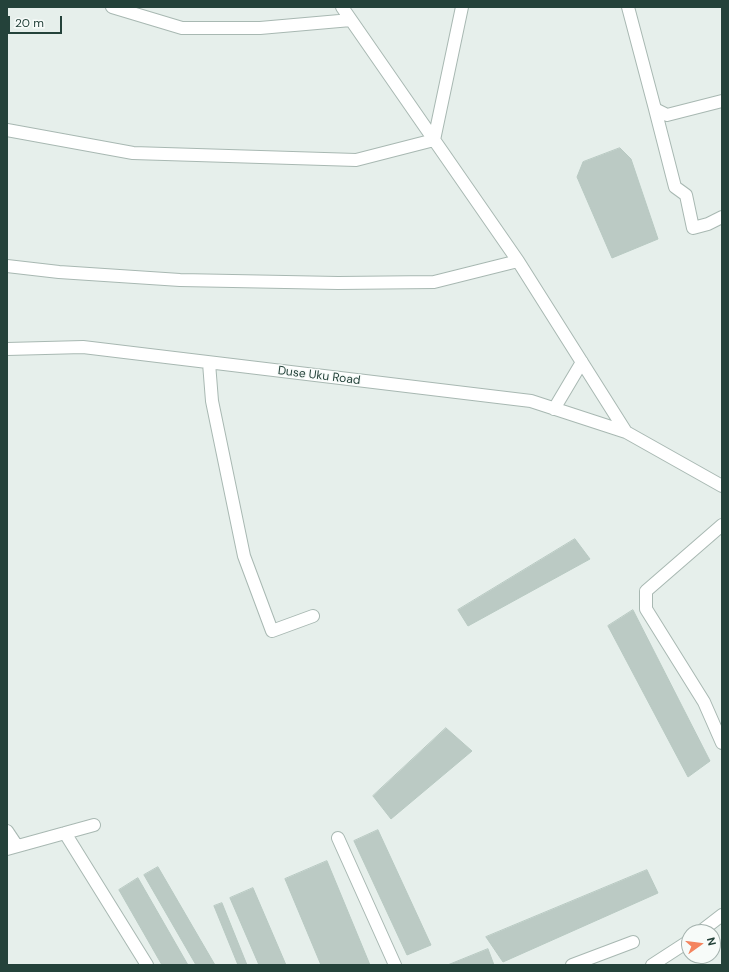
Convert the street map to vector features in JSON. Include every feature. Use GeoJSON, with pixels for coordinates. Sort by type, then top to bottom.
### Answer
{"type":"FeatureCollection","features":[{"type":"Feature","properties":{"kind":"street"},"geometry":{"type":"LineString","coordinates":[[112,7],[182,28],[260,28],[351,20]]}},
{"type":"Feature","properties":{"kind":"street"},"geometry":{"type":"LineString","coordinates":[[342,7],[518,261],[626,432]]}},
{"type":"Feature","properties":{"kind":"street"},"geometry":{"type":"LineString","coordinates":[[434,140],[462,7]]}},
{"type":"Feature","properties":{"kind":"street"},"geometry":{"type":"LineString","coordinates":[[628,7],[676,187],[686,195],[693,228],[708,224],[722,217]]}},
{"type":"Feature","properties":{"kind":"street"},"geometry":{"type":"LineString","coordinates":[[655,109],[667,115],[722,101]]}},
{"type":"Feature","properties":{"kind":"street"},"geometry":{"type":"LineString","coordinates":[[7,130],[133,153],[356,160],[434,140]]}},
{"type":"Feature","properties":{"kind":"street"},"geometry":{"type":"LineString","coordinates":[[7,266],[59,272],[180,280],[338,283],[434,282],[518,261]]}},
{"type":"Feature","properties":{"kind":"street","name":"Duse Uku Road"},"geometry":{"type":"LineString","coordinates":[[7,349],[83,347],[530,401],[626,432],[722,486]]}},
{"type":"Feature","properties":{"kind":"street"},"geometry":{"type":"LineString","coordinates":[[554,409],[582,362]]}},
{"type":"Feature","properties":{"kind":"street"},"geometry":{"type":"LineString","coordinates":[[209,363],[212,401],[244,556],[272,631],[313,616]]}},
{"type":"Feature","properties":{"kind":"street"},"geometry":{"type":"LineString","coordinates":[[722,525],[646,591],[646,609],[704,702],[722,743]]}},
{"type":"Feature","properties":{"kind":"street"},"geometry":{"type":"LineString","coordinates":[[7,831],[12,848],[94,825]]}},
{"type":"Feature","properties":{"kind":"street"},"geometry":{"type":"LineString","coordinates":[[65,833],[148,965]]}},
{"type":"Feature","properties":{"kind":"street"},"geometry":{"type":"LineString","coordinates":[[338,838],[396,965]]}},
{"type":"Feature","properties":{"kind":"street"},"geometry":{"type":"LineString","coordinates":[[710,924],[722,915]]}},
{"type":"Feature","properties":{"kind":"street"},"geometry":{"type":"LineString","coordinates":[[572,965],[633,942]]}},
{"type":"Feature","properties":{"kind":"street"},"geometry":{"type":"LineString","coordinates":[[652,965],[681,946]]}},
{"type":"Feature","properties":{"kind":"building"},"geometry":{"type":"Polygon","coordinates":[[[620,148],[631,159],[658,239],[612,258],[577,177],[583,162],[620,148]]]}},
{"type":"Feature","properties":{"kind":"building"},"geometry":{"type":"Polygon","coordinates":[[[575,539],[590,559],[468,626],[458,610],[575,539]]]}},
{"type":"Feature","properties":{"kind":"building"},"geometry":{"type":"Polygon","coordinates":[[[633,610],[710,761],[688,777],[608,626],[633,610]]]}},
{"type":"Feature","properties":{"kind":"building"},"geometry":{"type":"Polygon","coordinates":[[[446,728],[472,751],[391,819],[373,796],[446,728]]]}},
{"type":"Feature","properties":{"kind":"building"},"geometry":{"type":"Polygon","coordinates":[[[378,830],[431,945],[407,955],[354,841],[378,830]]]}},
{"type":"Feature","properties":{"kind":"building"},"geometry":{"type":"Polygon","coordinates":[[[327,861],[370,965],[321,965],[285,879],[327,861]]]}},
{"type":"Feature","properties":{"kind":"building"},"geometry":{"type":"Polygon","coordinates":[[[158,867],[215,965],[196,965],[144,875],[158,867]]]}},
{"type":"Feature","properties":{"kind":"building"},"geometry":{"type":"Polygon","coordinates":[[[647,870],[658,893],[503,962],[486,937],[647,870]]]}},
{"type":"Feature","properties":{"kind":"building"},"geometry":{"type":"Polygon","coordinates":[[[138,878],[188,965],[162,965],[119,890],[138,878]]]}},
{"type":"Feature","properties":{"kind":"building"},"geometry":{"type":"Polygon","coordinates":[[[253,888],[286,965],[259,965],[230,898],[253,888]]]}},
{"type":"Feature","properties":{"kind":"building"},"geometry":{"type":"Polygon","coordinates":[[[222,903],[247,965],[238,965],[214,906],[222,903]]]}},
{"type":"Feature","properties":{"kind":"building"},"geometry":{"type":"Polygon","coordinates":[[[488,949],[494,965],[448,965],[488,949]]]}}]}
